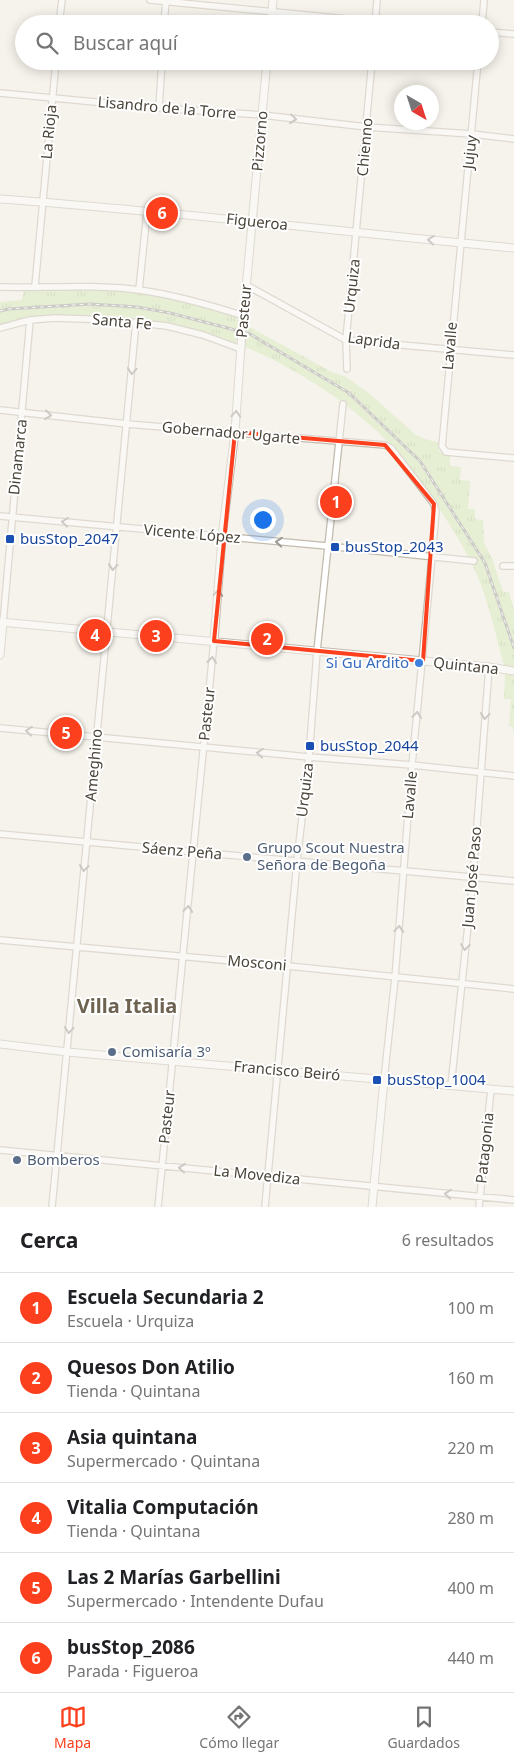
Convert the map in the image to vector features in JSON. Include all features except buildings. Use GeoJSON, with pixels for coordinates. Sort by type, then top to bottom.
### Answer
{"type":"FeatureCollection","features":[{"type":"Feature","properties":{"kind":"street"},"geometry":{"type":"LineString","coordinates":[[60,15],[62,0]]}},
{"type":"Feature","properties":{"kind":"street"},"geometry":{"type":"LineString","coordinates":[[150,0],[306,15]]}},
{"type":"Feature","properties":{"kind":"street"},"geometry":{"type":"LineString","coordinates":[[272,15],[273,0]]}},
{"type":"Feature","properties":{"kind":"street"},"geometry":{"type":"LineString","coordinates":[[376,15],[377,0]]}},
{"type":"Feature","properties":{"kind":"street"},"geometry":{"type":"LineString","coordinates":[[483,15],[484,0]]}},
{"type":"Feature","properties":{"kind":"street"},"geometry":{"type":"LineString","coordinates":[[165,15],[166,1]]}},
{"type":"Feature","properties":{"kind":"street"},"geometry":{"type":"LineString","coordinates":[[499,33],[514,34]]}},
{"type":"Feature","properties":{"kind":"street","name":"La Rioja"},"geometry":{"type":"LineString","coordinates":[[43,202],[55,70]]}},
{"type":"Feature","properties":{"kind":"street"},"geometry":{"type":"LineString","coordinates":[[159,108],[161,70]]}},
{"type":"Feature","properties":{"kind":"street","name":"Pizzorno"},"geometry":{"type":"LineString","coordinates":[[252,220],[266,70]]}},
{"type":"Feature","properties":{"kind":"street","name":"Chienno"},"geometry":{"type":"LineString","coordinates":[[357,233],[371,70]]}},
{"type":"Feature","properties":{"kind":"street","name":"Jujuy"},"geometry":{"type":"LineString","coordinates":[[460,243],[477,70]]}},
{"type":"Feature","properties":{"kind":"street","name":"Lisandro de la Torre"},"geometry":{"type":"LineString","coordinates":[[0,94],[262,115],[367,127],[472,134],[514,139]]}},
{"type":"Feature","properties":{"kind":"street","name":"Figueroa"},"geometry":{"type":"LineString","coordinates":[[0,199],[252,220],[357,233],[514,248]]}},
{"type":"Feature","properties":{"kind":"street"},"geometry":{"type":"LineString","coordinates":[[35,286],[43,202]]}},
{"type":"Feature","properties":{"kind":"street"},"geometry":{"type":"LineString","coordinates":[[139,290],[147,212]]}},
{"type":"Feature","properties":{"kind":"street","name":"Pasteur"},"geometry":{"type":"LineString","coordinates":[[158,1207],[204,747],[222,537],[235,432],[252,220]]}},
{"type":"Feature","properties":{"kind":"street","name":"Urquiza"},"geometry":{"type":"LineString","coordinates":[[347,369],[346,340],[357,233]]}},
{"type":"Feature","properties":{"kind":"street","name":"Lavalle"},"geometry":{"type":"LineString","coordinates":[[460,243],[443,450],[446,452],[514,458]]}},
{"type":"Feature","properties":{"kind":"street","name":"Laprida"},"geometry":{"type":"LineString","coordinates":[[246,285],[346,340],[514,355]]}},
{"type":"Feature","properties":{"kind":"street"},"geometry":{"type":"LineString","coordinates":[[0,287],[35,286],[139,290],[201,302],[244,316]]}},
{"type":"Feature","properties":{"kind":"street","name":"Santa Fe"},"geometry":{"type":"LineString","coordinates":[[0,328],[30,320],[55,318],[136,322],[167,326],[202,335],[241,349]]}},
{"type":"Feature","properties":{"kind":"street","name":"Dinamarca"},"geometry":{"type":"LineString","coordinates":[[0,655],[30,320]]}},
{"type":"Feature","properties":{"kind":"street","name":"Ameghino"},"geometry":{"type":"LineString","coordinates":[[52,1207],[136,322]]}},
{"type":"Feature","properties":{"kind":"street","name":"Urquiza"},"geometry":{"type":"LineString","coordinates":[[264,1207],[297,861],[309,757],[327,546],[343,404]]}},
{"type":"Feature","properties":{"kind":"street","name":"Gobernador Ugarte"},"geometry":{"type":"LineString","coordinates":[[0,410],[127,424],[385,445],[391,448],[434,504]]}},
{"type":"Feature","properties":{"kind":"street","name":"Lavalle"},"geometry":{"type":"LineString","coordinates":[[372,1207],[395,978],[412,765],[423,661],[436,512],[434,504]]}},
{"type":"Feature","properties":{"kind":"street","name":"Vicente López"},"geometry":{"type":"LineString","coordinates":[[0,516],[474,561]]}},
{"type":"Feature","properties":{"kind":"street"},"geometry":{"type":"LineString","coordinates":[[503,566],[514,566]]}},
{"type":"Feature","properties":{"kind":"street","name":"Quintana"},"geometry":{"type":"LineString","coordinates":[[2,622],[489,667],[514,671]]}},
{"type":"Feature","properties":{"kind":"street","name":"Juan José Paso"},"geometry":{"type":"LineString","coordinates":[[451,1086],[473,878],[489,667]]}},
{"type":"Feature","properties":{"kind":"street"},"geometry":{"type":"LineString","coordinates":[[0,728],[514,776]]}},
{"type":"Feature","properties":{"kind":"street","name":"Sáenz Peña"},"geometry":{"type":"LineString","coordinates":[[0,834],[514,881]]}},
{"type":"Feature","properties":{"kind":"street","name":"Mosconi"},"geometry":{"type":"LineString","coordinates":[[0,940],[514,989]]}},
{"type":"Feature","properties":{"kind":"street","name":"Francisco Beiró"},"geometry":{"type":"LineString","coordinates":[[0,1044],[67,1052],[514,1091]]}},
{"type":"Feature","properties":{"kind":"street","name":"Patagonia"},"geometry":{"type":"LineString","coordinates":[[479,1207],[491,1089]]}},
{"type":"Feature","properties":{"kind":"street","name":"La Movediza"},"geometry":{"type":"LineString","coordinates":[[0,1150],[514,1200]]}},
{"type":"Feature","properties":{"kind":"highlighted area"},"geometry":{"type":"Polygon","coordinates":[[[235,432],[385,445],[434,504],[423,661],[214,641],[235,432]]]}},
{"type":"Feature","properties":{"kind":"green space"},"geometry":{"type":"Polygon","coordinates":[[[24,290],[132,291],[200,304],[236,316],[240,326],[238,341],[233,343],[170,324],[131,319],[53,316],[0,326],[0,302],[22,300],[24,290]]]}},
{"type":"Feature","properties":{"kind":"green space"},"geometry":{"type":"Polygon","coordinates":[[[246,325],[330,371],[346,377],[370,394],[416,435],[438,442],[440,452],[450,456],[450,466],[461,467],[460,480],[470,481],[468,509],[475,509],[475,519],[483,520],[484,543],[492,558],[503,592],[509,592],[514,611],[514,669],[504,665],[486,601],[472,564],[443,515],[410,469],[380,434],[333,395],[280,363],[243,346],[246,325]]]}},
{"type":"Feature","properties":{"kind":"green space"},"geometry":{"type":"Polygon","coordinates":[[[505,672],[514,673],[514,734],[513,727],[509,726],[511,699],[504,699],[505,672]]]}},
{"type":"Feature","properties":{"kind":"railway"},"geometry":{"type":"LineString","coordinates":[[0,311],[90,304],[137,307],[170,313],[250,334],[349,393],[420,461],[485,563],[514,648]]}},
{"type":"Feature","properties":{"kind":"place","name":"busStop_2086"},"geometry":{"type":"Point","coordinates":[162,213]}},
{"type":"Feature","properties":{"kind":"place","name":"Escuela Secundaria 2"},"geometry":{"type":"Point","coordinates":[336,502]}},
{"type":"Feature","properties":{"kind":"place","name":"busStop_2047"},"geometry":{"type":"Point","coordinates":[10,539]}},
{"type":"Feature","properties":{"kind":"place","name":"busStop_2043"},"geometry":{"type":"Point","coordinates":[335,547]}},
{"type":"Feature","properties":{"kind":"place","name":"Vitalia Computación"},"geometry":{"type":"Point","coordinates":[95,635]}},
{"type":"Feature","properties":{"kind":"place","name":"Asia quintana"},"geometry":{"type":"Point","coordinates":[156,636]}},
{"type":"Feature","properties":{"kind":"place","name":"Quesos Don Atilio"},"geometry":{"type":"Point","coordinates":[267,639]}},
{"type":"Feature","properties":{"kind":"place","name":"Si Gu Ardito"},"geometry":{"type":"Point","coordinates":[419,663]}},
{"type":"Feature","properties":{"kind":"place","name":"Las 2 Marías Garbellini"},"geometry":{"type":"Point","coordinates":[66,733]}},
{"type":"Feature","properties":{"kind":"place","name":"busStop_2044"},"geometry":{"type":"Point","coordinates":[310,746]}},
{"type":"Feature","properties":{"kind":"place","name":"Grupo Scout Nuestra Señora de Begoña"},"geometry":{"type":"Point","coordinates":[247,857]}},
{"type":"Feature","properties":{"kind":"place","name":"Comisaría 3º"},"geometry":{"type":"Point","coordinates":[112,1052]}},
{"type":"Feature","properties":{"kind":"place","name":"busStop_1004"},"geometry":{"type":"Point","coordinates":[377,1080]}},
{"type":"Feature","properties":{"kind":"place","name":"Bomberos"},"geometry":{"type":"Point","coordinates":[17,1160]}},
{"type":"Feature","properties":{"kind":"district","name":"Villa Italia"},"geometry":{"type":"Point","coordinates":[127,1006]}}]}
